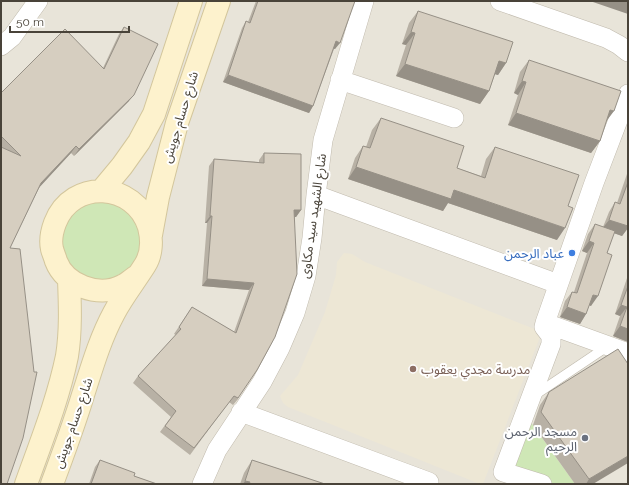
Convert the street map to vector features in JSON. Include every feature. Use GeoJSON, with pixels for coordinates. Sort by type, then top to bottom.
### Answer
{"type":"FeatureCollection","features":[{"type":"Feature","properties":{"kind":"street"},"geometry":{"type":"LineString","coordinates":[[1,46],[12,37],[38,1]]}},
{"type":"Feature","properties":{"kind":"street","name":"شارع حسام جويش"},"geometry":{"type":"LineString","coordinates":[[102,190],[139,142],[154,114],[191,1]]}},
{"type":"Feature","properties":{"kind":"street","name":"شارع حسام جويش"},"geometry":{"type":"LineString","coordinates":[[151,235],[158,197],[177,123],[219,1]]}},
{"type":"Feature","properties":{"kind":"street","name":"شارع الشهيد سيد مكاوى"},"geometry":{"type":"LineString","coordinates":[[202,484],[216,450],[262,382],[280,348],[295,313],[306,276],[312,238],[323,140],[364,1]]}},
{"type":"Feature","properties":{"kind":"street"},"geometry":{"type":"LineString","coordinates":[[500,1],[606,38],[628,52]]}},
{"type":"Feature","properties":{"kind":"street"},"geometry":{"type":"LineString","coordinates":[[340,80],[454,118]]}},
{"type":"Feature","properties":{"kind":"street"},"geometry":{"type":"LineString","coordinates":[[542,484],[503,472],[552,340],[544,327],[544,323],[596,176],[628,94]]}},
{"type":"Feature","properties":{"kind":"street"},"geometry":{"type":"LineString","coordinates":[[102,190],[119,194],[135,203],[146,217],[151,235],[150,250],[146,264],[137,276],[122,287],[104,291],[85,288],[69,279],[58,266],[52,249],[52,232],[54,226],[58,215],[69,202],[85,193],[102,190]]}},
{"type":"Feature","properties":{"kind":"street"},"geometry":{"type":"LineString","coordinates":[[316,195],[558,284]]}},
{"type":"Feature","properties":{"kind":"street","name":"شارع حسام جويش"},"geometry":{"type":"LineString","coordinates":[[52,484],[96,354],[114,314],[137,276]]}},
{"type":"Feature","properties":{"kind":"street","name":"شارع حسام جويش"},"geometry":{"type":"LineString","coordinates":[[26,484],[59,391],[67,354],[70,317],[69,279]]}},
{"type":"Feature","properties":{"kind":"street"},"geometry":{"type":"LineString","coordinates":[[544,323],[628,353]]}},
{"type":"Feature","properties":{"kind":"street"},"geometry":{"type":"LineString","coordinates":[[241,412],[429,482]]}},
{"type":"Feature","properties":{"kind":"lane"},"geometry":{"type":"LineString","coordinates":[[531,397],[608,346]]}},
{"type":"Feature","properties":{"kind":"shaded area"},"geometry":{"type":"Polygon","coordinates":[[[1,1],[628,1],[628,484],[1,484],[1,1]]]}},
{"type":"Feature","properties":{"kind":"shaded area"},"geometry":{"type":"Polygon","coordinates":[[[344,253],[352,254],[365,262],[542,332],[483,484],[288,407],[283,403],[280,396],[298,375],[325,312],[336,275],[337,262],[344,253]]]}},
{"type":"Feature","properties":{"kind":"green space"},"geometry":{"type":"Polygon","coordinates":[[[119,194],[150,250],[104,291],[58,266],[58,215],[69,202],[119,194]]]}},
{"type":"Feature","properties":{"kind":"green space"},"geometry":{"type":"Polygon","coordinates":[[[525,414],[575,484],[542,484],[503,472],[525,414]]]}},
{"type":"Feature","properties":{"kind":"building"},"geometry":{"type":"Polygon","coordinates":[[[258,1],[355,1],[340,43],[336,41],[313,106],[228,75],[246,21],[250,23],[258,1]]]}},
{"type":"Feature","properties":{"kind":"building"},"geometry":{"type":"Polygon","coordinates":[[[418,11],[513,42],[506,63],[499,61],[489,91],[405,64],[415,33],[411,32],[418,11]]]}},
{"type":"Feature","properties":{"kind":"building"},"geometry":{"type":"Polygon","coordinates":[[[124,27],[158,44],[134,95],[79,149],[76,146],[41,183],[10,248],[20,249],[34,372],[37,372],[23,438],[7,484],[1,484],[1,147],[21,156],[1,136],[1,93],[65,29],[104,69],[124,27]]]}},
{"type":"Feature","properties":{"kind":"building"},"geometry":{"type":"Polygon","coordinates":[[[529,60],[621,91],[614,111],[610,110],[600,141],[516,113],[526,82],[522,81],[529,60]]]}},
{"type":"Feature","properties":{"kind":"building"},"geometry":{"type":"Polygon","coordinates":[[[381,118],[464,146],[457,168],[485,178],[495,147],[579,175],[568,206],[573,208],[565,228],[454,190],[451,199],[356,167],[363,146],[370,148],[381,118]]]}},
{"type":"Feature","properties":{"kind":"building"},"geometry":{"type":"Polygon","coordinates":[[[264,153],[301,154],[301,210],[294,210],[297,274],[275,337],[257,370],[238,398],[234,396],[194,448],[165,426],[176,411],[138,376],[181,329],[179,327],[192,307],[236,333],[254,283],[207,279],[212,216],[210,216],[214,159],[264,163],[264,153]]]}},
{"type":"Feature","properties":{"kind":"building"},"geometry":{"type":"Polygon","coordinates":[[[628,182],[628,226],[609,220],[615,202],[620,204],[628,182]]]}},
{"type":"Feature","properties":{"kind":"building"},"geometry":{"type":"Polygon","coordinates":[[[595,224],[615,231],[607,253],[612,255],[598,296],[593,295],[586,314],[567,307],[572,292],[577,293],[594,243],[589,241],[595,224]]]}},
{"type":"Feature","properties":{"kind":"building"},"geometry":{"type":"Polygon","coordinates":[[[628,286],[628,329],[620,326],[627,307],[621,305],[628,286]]]}},
{"type":"Feature","properties":{"kind":"building","name":"مسجد الرحمن الرحيم"},"geometry":{"type":"Polygon","coordinates":[[[618,349],[628,364],[628,456],[589,479],[541,412],[549,392],[618,349]]]}},
{"type":"Feature","properties":{"kind":"building"},"geometry":{"type":"Polygon","coordinates":[[[100,460],[135,473],[134,476],[157,484],[91,484],[100,460]]]}},
{"type":"Feature","properties":{"kind":"building"},"geometry":{"type":"Polygon","coordinates":[[[252,460],[325,484],[249,484],[250,482],[245,481],[252,460]]]}},
{"type":"Feature","properties":{"kind":"place","name":"عباد الرحمن"},"geometry":{"type":"Point","coordinates":[572,253]}},
{"type":"Feature","properties":{"kind":"place","name":"مدرسة مجدي يعقوب"},"geometry":{"type":"Point","coordinates":[413,369]}},
{"type":"Feature","properties":{"kind":"place","name":"مسجد الرحمن الرحيم"},"geometry":{"type":"Point","coordinates":[585,438]}}]}
